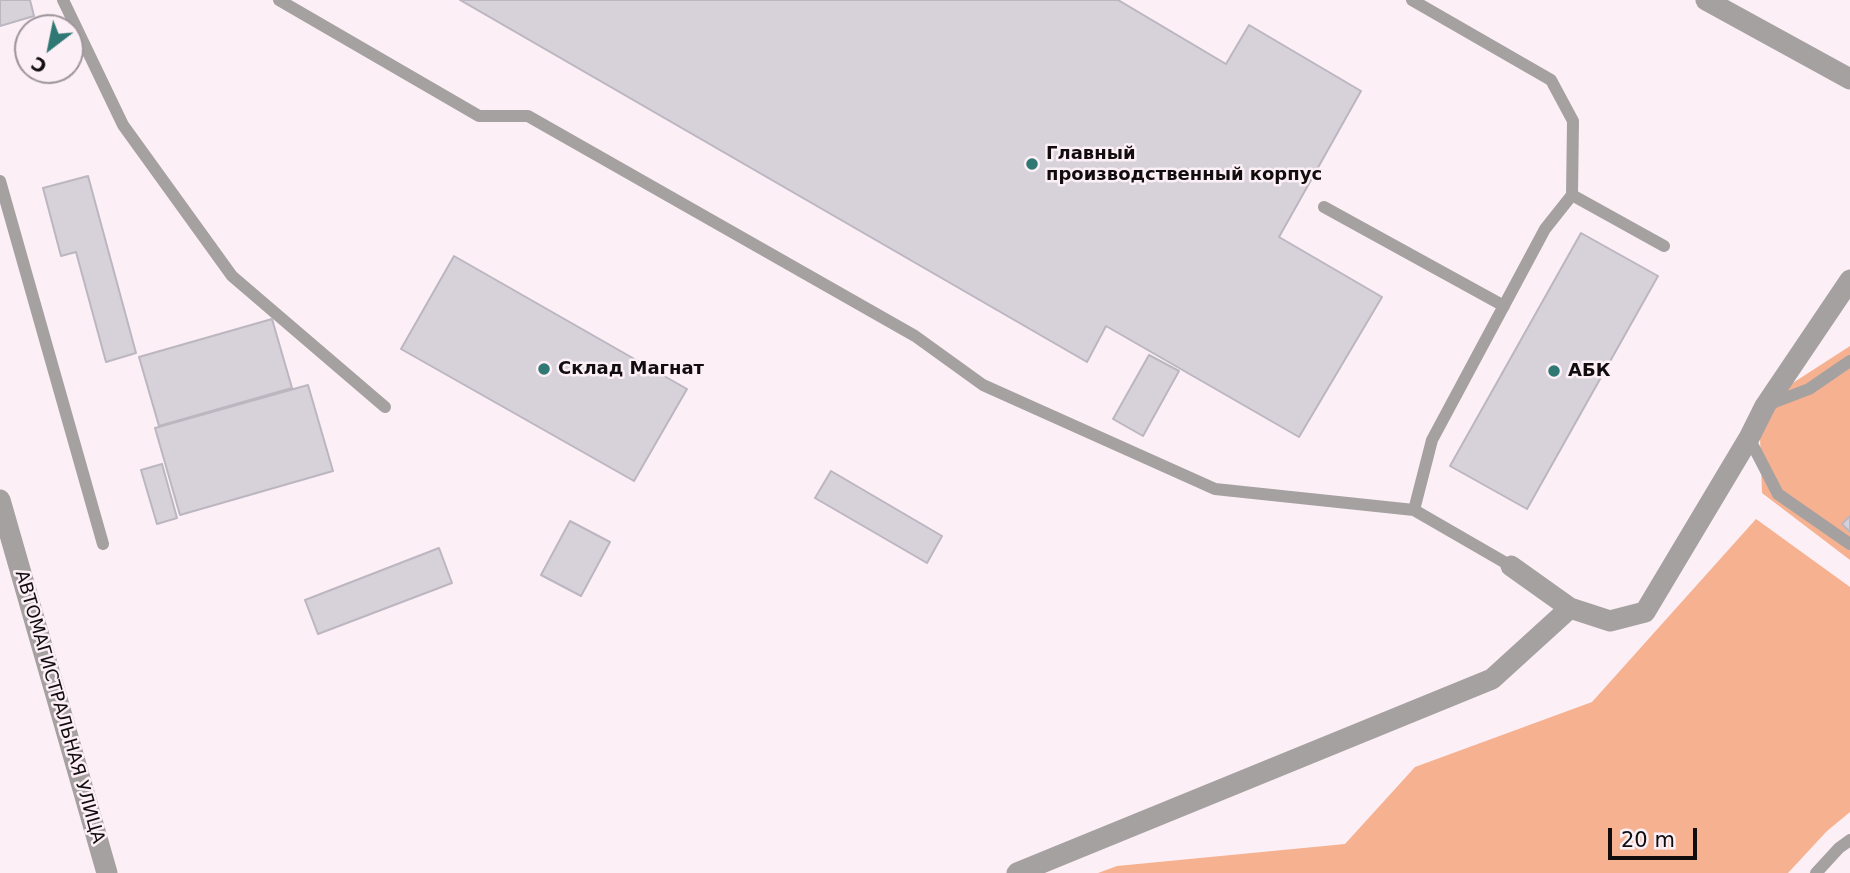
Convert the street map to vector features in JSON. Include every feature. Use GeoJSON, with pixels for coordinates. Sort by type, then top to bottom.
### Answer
{"type":"FeatureCollection","features":[{"type":"Feature","properties":{"kind":"street"},"geometry":{"type":"LineString","coordinates":[[1706,0],[1850,79]]}},
{"type":"Feature","properties":{"kind":"street"},"geometry":{"type":"LineString","coordinates":[[1511,566],[1570,608],[1610,621],[1645,612],[1749,438],[1765,406],[1850,280]]}},
{"type":"Feature","properties":{"kind":"street","name":"АВТОМАГИСТРАЛЬНАЯ УЛИЦА"},"geometry":{"type":"LineString","coordinates":[[0,500],[107,873]]}},
{"type":"Feature","properties":{"kind":"street"},"geometry":{"type":"LineString","coordinates":[[1017,873],[1492,679],[1570,608]]}},
{"type":"Feature","properties":{"kind":"lane"},"geometry":{"type":"LineString","coordinates":[[63,0],[123,125],[232,276],[385,407]]}},
{"type":"Feature","properties":{"kind":"lane"},"geometry":{"type":"LineString","coordinates":[[279,0],[479,116],[528,116],[915,336],[983,384],[1215,489],[1414,510],[1511,566]]}},
{"type":"Feature","properties":{"kind":"lane"},"geometry":{"type":"LineString","coordinates":[[1412,0],[1551,80],[1573,121],[1572,195],[1545,229],[1432,440],[1414,510]]}},
{"type":"Feature","properties":{"kind":"lane"},"geometry":{"type":"LineString","coordinates":[[0,181],[103,544]]}},
{"type":"Feature","properties":{"kind":"lane"},"geometry":{"type":"LineString","coordinates":[[1572,195],[1664,246]]}},
{"type":"Feature","properties":{"kind":"lane"},"geometry":{"type":"LineString","coordinates":[[1324,207],[1504,306]]}},
{"type":"Feature","properties":{"kind":"lane"},"geometry":{"type":"LineString","coordinates":[[1765,406],[1809,388],[1850,361]]}},
{"type":"Feature","properties":{"kind":"lane"},"geometry":{"type":"LineString","coordinates":[[1749,438],[1778,494],[1850,544]]}},
{"type":"Feature","properties":{"kind":"lane"},"geometry":{"type":"LineString","coordinates":[[1816,873],[1850,840]]}},
{"type":"Feature","properties":{"kind":"shaded area"},"geometry":{"type":"Polygon","coordinates":[[[1850,346],[1850,560],[1762,493],[1760,437],[1785,388],[1850,346]]]}},
{"type":"Feature","properties":{"kind":"shaded area"},"geometry":{"type":"Polygon","coordinates":[[[1756,519],[1850,587],[1850,812],[1827,831],[1788,873],[1098,873],[1117,866],[1345,844],[1415,767],[1592,702],[1756,519]]]}},
{"type":"Feature","properties":{"kind":"building"},"geometry":{"type":"Polygon","coordinates":[[[0,0],[30,0],[34,14],[14,14],[14,22],[0,26],[0,0]]]}},
{"type":"Feature","properties":{"kind":"building","name":"Главный производственный корпус"},"geometry":{"type":"Polygon","coordinates":[[[460,0],[1118,0],[1226,64],[1249,25],[1361,91],[1279,237],[1382,297],[1299,437],[1106,326],[1087,362],[460,0]]]}},
{"type":"Feature","properties":{"kind":"building"},"geometry":{"type":"Polygon","coordinates":[[[88,176],[136,353],[106,362],[76,252],[61,256],[43,188],[88,176]]]}},
{"type":"Feature","properties":{"kind":"building","name":"АБК"},"geometry":{"type":"Polygon","coordinates":[[[1581,233],[1658,276],[1527,509],[1450,466],[1581,233]]]}},
{"type":"Feature","properties":{"kind":"building","name":"Склад Магнат"},"geometry":{"type":"Polygon","coordinates":[[[454,256],[687,389],[634,481],[401,349],[454,256]]]}},
{"type":"Feature","properties":{"kind":"building"},"geometry":{"type":"Polygon","coordinates":[[[272,319],[292,388],[159,426],[139,357],[272,319]]]}},
{"type":"Feature","properties":{"kind":"building"},"geometry":{"type":"Polygon","coordinates":[[[1149,355],[1179,371],[1143,436],[1113,419],[1149,355]]]}},
{"type":"Feature","properties":{"kind":"building"},"geometry":{"type":"Polygon","coordinates":[[[308,385],[333,471],[180,515],[155,428],[308,385]]]}},
{"type":"Feature","properties":{"kind":"building"},"geometry":{"type":"Polygon","coordinates":[[[162,464],[177,518],[157,524],[141,470],[162,464]]]}},
{"type":"Feature","properties":{"kind":"building"},"geometry":{"type":"Polygon","coordinates":[[[831,471],[942,536],[927,563],[815,498],[831,471]]]}},
{"type":"Feature","properties":{"kind":"building"},"geometry":{"type":"Polygon","coordinates":[[[1850,516],[1850,532],[1842,524],[1850,516]]]}},
{"type":"Feature","properties":{"kind":"building"},"geometry":{"type":"Polygon","coordinates":[[[570,521],[610,542],[581,596],[541,575],[570,521]]]}},
{"type":"Feature","properties":{"kind":"building"},"geometry":{"type":"Polygon","coordinates":[[[439,548],[452,583],[318,634],[305,600],[439,548]]]}},
{"type":"Feature","properties":{"kind":"place","name":"Главный производственный корпус"},"geometry":{"type":"Point","coordinates":[1032,164]}},
{"type":"Feature","properties":{"kind":"place","name":"Склад Магнат"},"geometry":{"type":"Point","coordinates":[544,369]}},
{"type":"Feature","properties":{"kind":"place","name":"АБК"},"geometry":{"type":"Point","coordinates":[1554,371]}}]}
